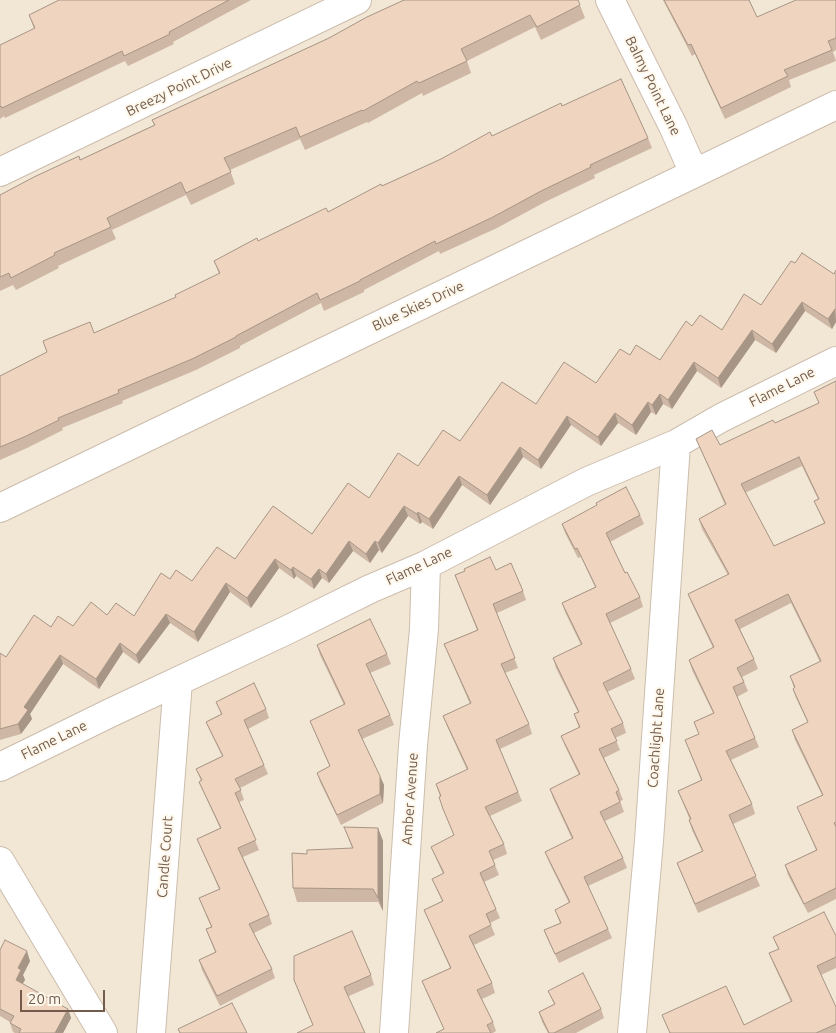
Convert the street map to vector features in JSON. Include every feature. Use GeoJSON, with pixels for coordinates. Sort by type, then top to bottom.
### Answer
{"type":"FeatureCollection","features":[{"type":"Feature","properties":{"kind":"street","name":"Breezy Point Drive"},"geometry":{"type":"LineString","coordinates":[[0,172],[357,0]]}},
{"type":"Feature","properties":{"kind":"street","name":"Balmy Point Lane"},"geometry":{"type":"LineString","coordinates":[[610,0],[694,172]]}},
{"type":"Feature","properties":{"kind":"street","name":"Blue Skies Drive"},"geometry":{"type":"LineString","coordinates":[[0,508],[836,105]]}},
{"type":"Feature","properties":{"kind":"street","name":"Flame Lane"},"geometry":{"type":"LineString","coordinates":[[0,767],[110,713],[285,632],[370,588],[426,565],[586,482],[676,444],[721,418],[836,361]]}},
{"type":"Feature","properties":{"kind":"street","name":"Coachlight Lane"},"geometry":{"type":"LineString","coordinates":[[632,1033],[649,841],[676,444]]}},
{"type":"Feature","properties":{"kind":"street","name":"Amber Avenue"},"geometry":{"type":"LineString","coordinates":[[394,1033],[413,744],[424,629],[426,565]]}},
{"type":"Feature","properties":{"kind":"street","name":"Candle Court"},"geometry":{"type":"LineString","coordinates":[[151,1033],[178,681]]}},
{"type":"Feature","properties":{"kind":"street"},"geometry":{"type":"LineString","coordinates":[[0,861],[103,1033]]}},
{"type":"Feature","properties":{"kind":"shaded area"},"geometry":{"type":"Polygon","coordinates":[[[0,0],[836,0],[836,1033],[0,1033],[0,0]]]}},
{"type":"Feature","properties":{"kind":"building"},"geometry":{"type":"Polygon","coordinates":[[[59,0],[229,0],[169,32],[170,34],[124,56],[122,51],[2,108],[0,107],[0,45],[35,28],[29,15],[59,0]]]}},
{"type":"Feature","properties":{"kind":"building"},"geometry":{"type":"Polygon","coordinates":[[[404,0],[578,0],[580,5],[537,27],[530,15],[461,49],[467,61],[419,83],[417,81],[363,111],[300,137],[296,127],[224,158],[231,172],[186,193],[181,182],[107,218],[111,227],[54,253],[55,255],[11,278],[9,273],[0,277],[0,195],[79,156],[80,160],[155,125],[152,120],[329,38],[367,17],[404,0]]]}},
{"type":"Feature","properties":{"kind":"building"},"geometry":{"type":"Polygon","coordinates":[[[664,0],[749,0],[757,17],[796,0],[836,0],[836,38],[828,41],[832,50],[784,70],[788,76],[721,108],[691,44],[688,45],[664,0]]]}},
{"type":"Feature","properties":{"kind":"building"},"geometry":{"type":"Polygon","coordinates":[[[621,79],[648,138],[590,165],[591,167],[493,217],[436,244],[435,241],[360,281],[320,300],[317,293],[192,359],[118,390],[119,393],[58,418],[59,420],[0,447],[0,376],[47,352],[43,341],[90,322],[94,333],[176,297],[175,295],[220,273],[214,261],[257,238],[258,241],[326,208],[328,212],[381,184],[382,186],[441,159],[490,132],[492,136],[561,103],[562,106],[621,79]]]}},
{"type":"Feature","properties":{"kind":"building"},"geometry":{"type":"Polygon","coordinates":[[[802,253],[834,274],[836,270],[836,309],[828,319],[802,302],[772,344],[752,330],[718,378],[694,362],[668,400],[660,394],[652,405],[648,402],[632,425],[615,413],[598,437],[567,416],[538,460],[520,447],[487,495],[459,476],[429,519],[404,506],[378,543],[375,541],[366,554],[349,541],[326,574],[319,569],[311,579],[293,567],[291,570],[275,559],[247,598],[226,583],[194,632],[166,614],[136,655],[120,643],[96,679],[60,655],[24,707],[28,710],[18,724],[0,729],[0,653],[6,657],[34,615],[51,627],[58,616],[73,626],[91,602],[107,615],[116,603],[134,616],[161,573],[170,579],[176,570],[192,581],[217,547],[235,559],[273,506],[312,534],[348,483],[369,498],[398,453],[418,466],[443,430],[460,441],[502,382],[536,404],[564,362],[596,383],[620,349],[630,355],[636,345],[660,360],[686,321],[692,326],[700,315],[722,330],[744,294],[761,305],[791,261],[795,263],[802,253]]]}},
{"type":"Feature","properties":{"kind":"building"},"geometry":{"type":"Polygon","coordinates":[[[836,381],[836,822],[834,823],[836,827],[836,888],[804,904],[785,865],[817,850],[797,807],[823,795],[792,730],[808,722],[793,689],[795,687],[790,676],[821,661],[788,594],[735,620],[754,659],[737,668],[744,682],[733,687],[755,738],[726,751],[752,804],[729,815],[756,876],[695,904],[677,863],[703,851],[678,791],[702,780],[685,740],[699,734],[694,722],[714,713],[689,660],[714,647],[688,594],[729,574],[699,519],[726,504],[696,439],[712,430],[720,445],[773,420],[775,423],[819,403],[814,392],[836,381]],[[799,457],[741,484],[774,546],[825,523],[814,501],[819,499],[799,457]]]}},
{"type":"Feature","properties":{"kind":"building"},"geometry":{"type":"Polygon","coordinates":[[[626,487],[640,515],[606,533],[625,573],[627,572],[640,597],[606,614],[631,669],[603,683],[623,723],[611,729],[617,741],[599,749],[619,790],[616,792],[620,802],[600,812],[623,858],[584,877],[608,929],[555,954],[544,930],[561,923],[555,910],[570,902],[545,852],[573,838],[550,789],[580,774],[561,736],[580,727],[574,714],[579,712],[553,658],[582,644],[562,603],[596,587],[577,548],[575,549],[562,524],[626,487]]]}},
{"type":"Feature","properties":{"kind":"building"},"geometry":{"type":"Polygon","coordinates":[[[490,557],[496,570],[511,563],[523,591],[493,604],[515,658],[501,664],[529,724],[496,740],[518,792],[485,807],[504,844],[489,851],[495,865],[480,873],[496,909],[486,914],[491,925],[469,936],[492,983],[477,990],[493,1022],[487,1025],[491,1033],[436,1033],[444,1029],[422,981],[451,968],[424,910],[443,901],[432,879],[444,873],[431,847],[454,835],[443,809],[439,797],[441,796],[436,784],[468,769],[443,716],[471,703],[444,644],[478,630],[455,575],[490,557]]]}},
{"type":"Feature","properties":{"kind":"building"},"geometry":{"type":"Polygon","coordinates":[[[370,619],[387,654],[366,664],[390,715],[358,730],[380,776],[380,794],[337,815],[317,773],[330,766],[310,721],[345,704],[317,645],[370,619]]]}},
{"type":"Feature","properties":{"kind":"building"},"geometry":{"type":"Polygon","coordinates":[[[254,683],[266,709],[244,720],[264,765],[235,779],[241,790],[235,793],[256,840],[238,848],[269,915],[249,924],[272,969],[217,996],[199,960],[216,952],[206,929],[212,927],[199,898],[220,889],[197,839],[221,828],[199,782],[202,780],[196,769],[223,756],[206,722],[222,714],[216,702],[254,683]]]}},
{"type":"Feature","properties":{"kind":"building"},"geometry":{"type":"Polygon","coordinates":[[[344,827],[378,828],[378,898],[373,889],[293,888],[292,853],[307,854],[307,850],[353,848],[344,827]]]}},
{"type":"Feature","properties":{"kind":"building"},"geometry":{"type":"Polygon","coordinates":[[[824,912],[836,936],[836,957],[817,966],[836,1007],[836,1024],[816,1033],[670,1033],[662,1015],[726,986],[744,1025],[792,1001],[769,953],[779,949],[773,937],[824,912]]]}},
{"type":"Feature","properties":{"kind":"building"},"geometry":{"type":"Polygon","coordinates":[[[352,931],[371,975],[344,987],[365,1033],[297,1033],[313,1025],[294,980],[294,956],[352,931]]]}},
{"type":"Feature","properties":{"kind":"building"},"geometry":{"type":"Polygon","coordinates":[[[5,940],[27,951],[18,968],[21,970],[16,980],[68,1009],[55,1033],[19,1033],[21,1029],[10,1023],[14,1016],[0,1009],[0,950],[5,940]]]}},
{"type":"Feature","properties":{"kind":"building"},"geometry":{"type":"Polygon","coordinates":[[[583,973],[601,1009],[554,1033],[549,1033],[539,1012],[555,1004],[548,991],[583,973]]]}},
{"type":"Feature","properties":{"kind":"building"},"geometry":{"type":"Polygon","coordinates":[[[232,1003],[247,1033],[180,1033],[178,1029],[232,1003]]]}}]}
